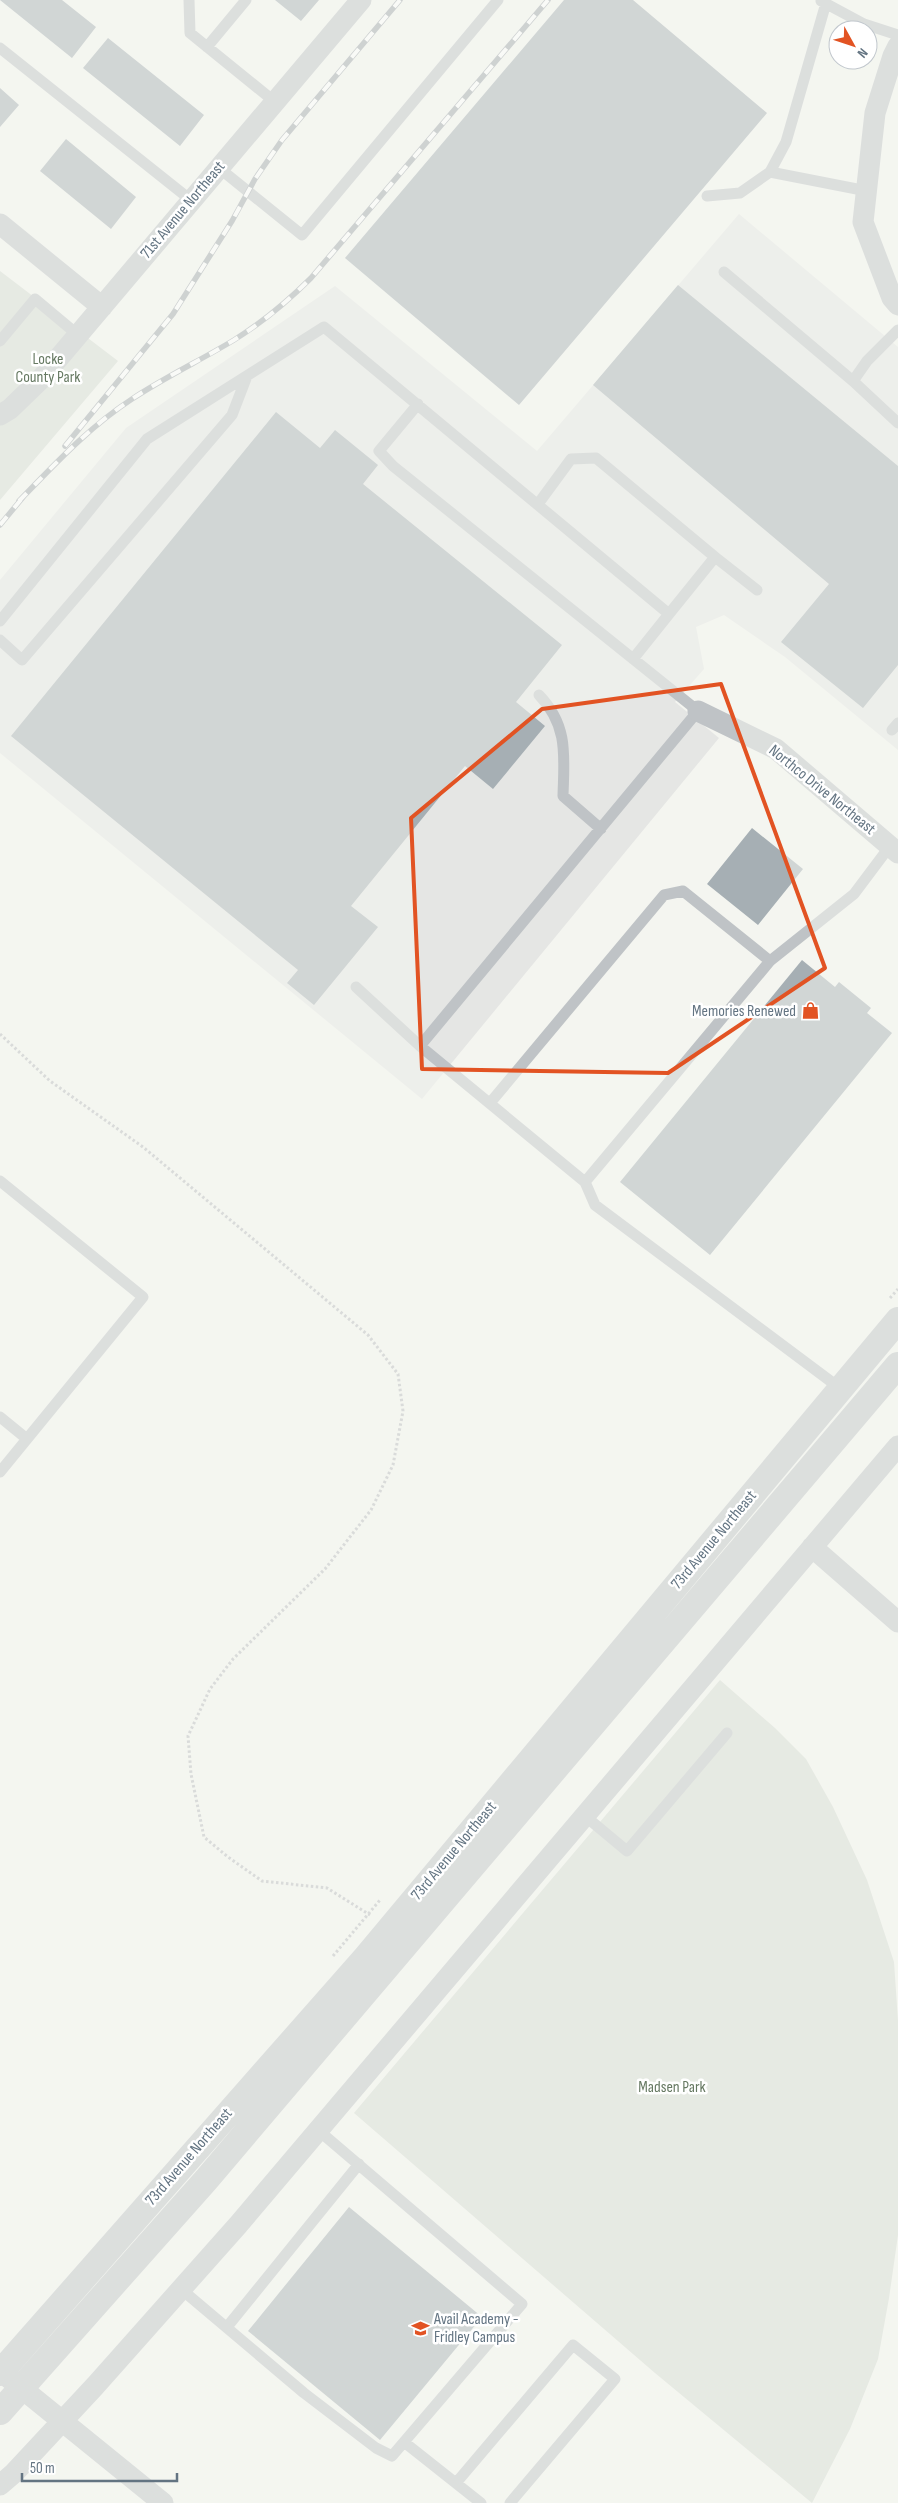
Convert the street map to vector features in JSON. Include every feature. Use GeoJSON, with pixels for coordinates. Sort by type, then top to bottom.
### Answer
{"type":"FeatureCollection","features":[{"type":"Feature","properties":{"kind":"street","name":"71st Avenue Northeast"},"geometry":{"type":"LineString","coordinates":[[0,414],[10,409],[40,380],[361,0]]}},
{"type":"Feature","properties":{"kind":"street"},"geometry":{"type":"LineString","coordinates":[[898,46],[875,113],[863,222],[892,298],[898,305]]}},
{"type":"Feature","properties":{"kind":"street"},"geometry":{"type":"LineString","coordinates":[[0,224],[102,307]]}},
{"type":"Feature","properties":{"kind":"street","name":"Northco Drive Northeast"},"geometry":{"type":"LineString","coordinates":[[698,711],[776,749],[895,845]]}},
{"type":"Feature","properties":{"kind":"street","name":"73rd Avenue Northeast"},"geometry":{"type":"LineString","coordinates":[[0,2371],[388,1930],[841,1388],[892,1312]]}},
{"type":"Feature","properties":{"kind":"street","name":"73rd Avenue Northeast"},"geometry":{"type":"LineString","coordinates":[[0,2412],[206,2180],[898,1365]]}},
{"type":"Feature","properties":{"kind":"street"},"geometry":{"type":"LineString","coordinates":[[0,2485],[14,2473],[64,2420],[318,2130],[898,1446]]}},
{"type":"Feature","properties":{"kind":"street"},"geometry":{"type":"LineString","coordinates":[[812,1547],[898,1622]]}},
{"type":"Feature","properties":{"kind":"street"},"geometry":{"type":"LineString","coordinates":[[0,2371],[64,2420],[163,2503]]}},
{"type":"Feature","properties":{"kind":"lane"},"geometry":{"type":"LineString","coordinates":[[189,0],[190,33],[275,102]]}},
{"type":"Feature","properties":{"kind":"lane"},"geometry":{"type":"LineString","coordinates":[[207,47],[246,0]]}},
{"type":"Feature","properties":{"kind":"lane"},"geometry":{"type":"LineString","coordinates":[[219,168],[302,235],[498,0]]}},
{"type":"Feature","properties":{"kind":"lane"},"geometry":{"type":"LineString","coordinates":[[706,196],[740,193],[770,172],[786,142],[823,2],[864,24],[898,35]]}},
{"type":"Feature","properties":{"kind":"lane"},"geometry":{"type":"LineString","coordinates":[[0,48],[192,201]]}},
{"type":"Feature","properties":{"kind":"lane"},"geometry":{"type":"LineString","coordinates":[[770,172],[866,191]]}},
{"type":"Feature","properties":{"kind":"lane"},"geometry":{"type":"LineString","coordinates":[[724,272],[853,381],[898,423]]}},
{"type":"Feature","properties":{"kind":"lane"},"geometry":{"type":"LineString","coordinates":[[0,341],[35,299],[78,335]]}},
{"type":"Feature","properties":{"kind":"lane"},"geometry":{"type":"LineString","coordinates":[[0,621],[147,439],[324,327],[669,614]]}},
{"type":"Feature","properties":{"kind":"lane"},"geometry":{"type":"LineString","coordinates":[[853,381],[867,361],[898,330]]}},
{"type":"Feature","properties":{"kind":"lane"},"geometry":{"type":"LineString","coordinates":[[0,640],[22,660],[232,415],[247,376]]}},
{"type":"Feature","properties":{"kind":"lane"},"geometry":{"type":"LineString","coordinates":[[418,404],[379,451],[393,466],[698,711],[420,1046]]}},
{"type":"Feature","properties":{"kind":"lane"},"geometry":{"type":"LineString","coordinates":[[538,504],[571,459],[596,458],[757,590]]}},
{"type":"Feature","properties":{"kind":"lane"},"geometry":{"type":"LineString","coordinates":[[633,659],[715,557]]}},
{"type":"Feature","properties":{"kind":"lane"},"geometry":{"type":"LineString","coordinates":[[539,695],[551,707],[564,743],[562,796],[601,829]]}},
{"type":"Feature","properties":{"kind":"lane"},"geometry":{"type":"LineString","coordinates":[[585,1182],[770,961],[854,894],[895,845]]}},
{"type":"Feature","properties":{"kind":"lane"},"geometry":{"type":"LineString","coordinates":[[490,1103],[664,895],[683,891],[770,961]]}},
{"type":"Feature","properties":{"kind":"lane"},"geometry":{"type":"LineString","coordinates":[[356,987],[420,1046],[585,1182],[596,1205],[841,1388]]}},
{"type":"Feature","properties":{"kind":"lane"},"geometry":{"type":"LineString","coordinates":[[0,1181],[143,1297],[0,1472]]}},
{"type":"Feature","properties":{"kind":"lane"},"geometry":{"type":"LineString","coordinates":[[0,1417],[27,1440]]}},
{"type":"Feature","properties":{"kind":"lane"},"geometry":{"type":"LineString","coordinates":[[585,1816],[627,1851],[728,1733]]}},
{"type":"Feature","properties":{"kind":"lane"},"geometry":{"type":"LineString","coordinates":[[181,2288],[304,2393],[376,2448],[392,2456],[522,2304],[318,2130]]}},
{"type":"Feature","properties":{"kind":"lane"},"geometry":{"type":"LineString","coordinates":[[227,2327],[359,2164]]}},
{"type":"Feature","properties":{"kind":"lane"},"geometry":{"type":"LineString","coordinates":[[456,2483],[573,2345],[615,2379],[510,2503]]}},
{"type":"Feature","properties":{"kind":"lane"},"geometry":{"type":"LineString","coordinates":[[404,2442],[481,2503]]}},
{"type":"Feature","properties":{"kind":"path"},"geometry":{"type":"LineString","coordinates":[[0,1034],[50,1081],[143,1147],[368,1335],[398,1374],[403,1411],[393,1465],[371,1510],[325,1569],[233,1659],[210,1689],[188,1736],[191,1774],[204,1837],[262,1881],[326,1888],[369,1914],[388,1930]]}},
{"type":"Feature","properties":{"kind":"path"},"geometry":{"type":"LineString","coordinates":[[892,1312],[898,1289]]}},
{"type":"Feature","properties":{"kind":"path"},"geometry":{"type":"LineString","coordinates":[[331,1958],[382,1899]]}},
{"type":"Feature","properties":{"kind":"highlighted area"},"geometry":{"type":"Polygon","coordinates":[[[721,684],[825,968],[668,1073],[422,1069],[411,818],[542,709],[721,684]]]}},
{"type":"Feature","properties":{"kind":"shaded area"},"geometry":{"type":"Polygon","coordinates":[[[739,214],[898,347],[898,750],[785,657],[724,615],[696,627],[704,669],[675,702],[719,738],[422,1099],[0,753],[0,580],[126,428],[335,286],[537,451],[739,214]]]}},
{"type":"Feature","properties":{"kind":"green space","name":"Locke County Park"},"geometry":{"type":"Polygon","coordinates":[[[0,271],[118,361],[0,500],[0,271]]]}},
{"type":"Feature","properties":{"kind":"green space","name":"Madsen Park"},"geometry":{"type":"Polygon","coordinates":[[[720,1680],[775,1728],[806,1759],[833,1807],[867,1880],[894,1962],[898,2021],[898,2235],[889,2298],[878,2359],[850,2429],[812,2503],[655,2373],[354,2113],[720,1680]]]}},
{"type":"Feature","properties":{"kind":"building"},"geometry":{"type":"Polygon","coordinates":[[[0,0],[62,0],[96,27],[72,58],[0,0]]]}},
{"type":"Feature","properties":{"kind":"building"},"geometry":{"type":"Polygon","coordinates":[[[275,0],[319,0],[301,21],[275,0]]]}},
{"type":"Feature","properties":{"kind":"building"},"geometry":{"type":"Polygon","coordinates":[[[564,0],[633,0],[767,113],[519,405],[345,258],[564,0]]]}},
{"type":"Feature","properties":{"kind":"building"},"geometry":{"type":"Polygon","coordinates":[[[108,38],[204,115],[180,146],[83,68],[108,38]]]}},
{"type":"Feature","properties":{"kind":"building"},"geometry":{"type":"Polygon","coordinates":[[[0,88],[19,105],[0,127],[0,88]]]}},
{"type":"Feature","properties":{"kind":"building"},"geometry":{"type":"Polygon","coordinates":[[[66,139],[136,197],[111,229],[40,171],[66,139]]]}},
{"type":"Feature","properties":{"kind":"building"},"geometry":{"type":"Polygon","coordinates":[[[678,285],[898,466],[898,665],[863,708],[781,642],[829,584],[593,385],[678,285]]]}},
{"type":"Feature","properties":{"kind":"building"},"geometry":{"type":"Polygon","coordinates":[[[276,412],[320,448],[335,430],[378,465],[363,484],[562,645],[516,702],[545,726],[493,789],[465,766],[351,906],[378,927],[314,1005],[287,983],[298,970],[11,736],[276,412]]]}},
{"type":"Feature","properties":{"kind":"building"},"geometry":{"type":"Polygon","coordinates":[[[752,828],[803,869],[758,925],[707,884],[752,828]]]}},
{"type":"Feature","properties":{"kind":"building"},"geometry":{"type":"Polygon","coordinates":[[[802,960],[835,987],[839,982],[871,1008],[867,1013],[892,1033],[710,1255],[620,1182],[802,960]]]}},
{"type":"Feature","properties":{"kind":"building"},"geometry":{"type":"Polygon","coordinates":[[[349,2207],[482,2317],[380,2440],[248,2331],[349,2207]]]}},
{"type":"Feature","properties":{"kind":"railway"},"geometry":{"type":"LineString","coordinates":[[65,446],[173,314],[232,221],[255,179],[282,140],[400,0]]}},
{"type":"Feature","properties":{"kind":"railway"},"geometry":{"type":"LineString","coordinates":[[19,501],[73,447],[116,410],[157,383],[245,333],[275,311],[302,287],[548,0]]}},
{"type":"Feature","properties":{"kind":"railway"},"geometry":{"type":"LineString","coordinates":[[0,525],[24,496]]}},
{"type":"Feature","properties":{"kind":"place","name":"Memories Renewed"},"geometry":{"type":"Point","coordinates":[810,1011]}},
{"type":"Feature","properties":{"kind":"place","name":"Avail Academy - Fridley Campus"},"geometry":{"type":"Point","coordinates":[420,2328]}}]}
